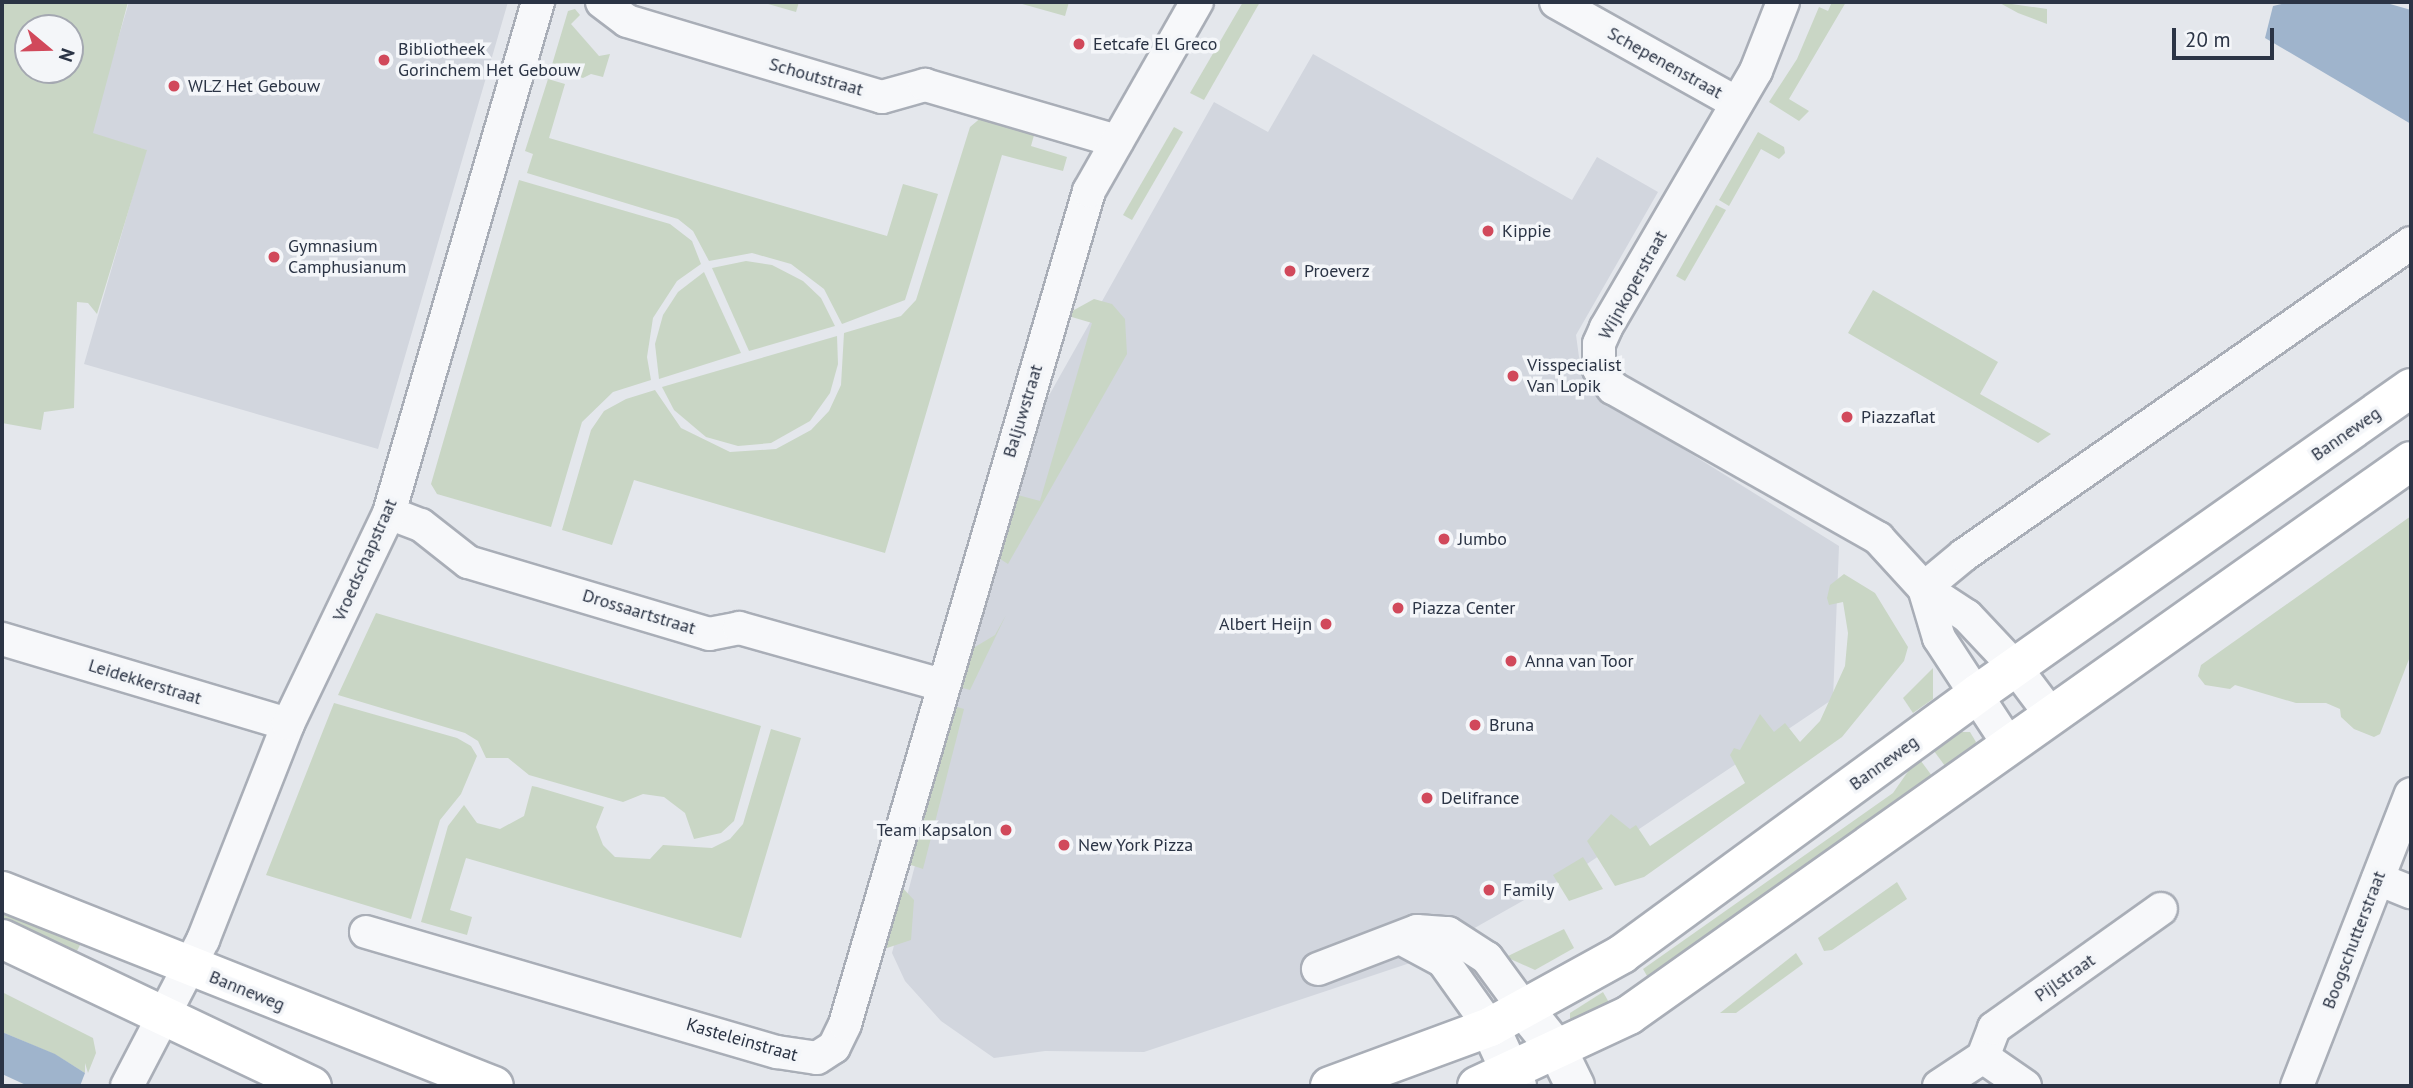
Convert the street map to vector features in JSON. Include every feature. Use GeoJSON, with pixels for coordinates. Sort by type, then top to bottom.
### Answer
{"type":"FeatureCollection","features":[{"type":"Feature","properties":{"kind":"main road","name":"Banneweg"},"geometry":{"type":"LineString","coordinates":[[1330,1086],[1490,1027],[1525,1010],[1635,945],[1977,694],[2411,388]]}},
{"type":"Feature","properties":{"kind":"main road"},"geometry":{"type":"LineString","coordinates":[[1477,1086],[1515,1079],[1558,1051],[1650,1001],[1953,789],[2008,745],[2411,461]]}},
{"type":"Feature","properties":{"kind":"main road","name":"Banneweg"},"geometry":{"type":"LineString","coordinates":[[2,891],[188,968],[494,1086]]}},
{"type":"Feature","properties":{"kind":"main road"},"geometry":{"type":"LineString","coordinates":[[2,939],[312,1086]]}},
{"type":"Feature","properties":{"kind":"street","name":"Vroedschapstraat"},"geometry":{"type":"LineString","coordinates":[[128,1086],[188,968],[288,724],[389,513],[538,2]]}},
{"type":"Feature","properties":{"kind":"street","name":"Schoutstraat"},"geometry":{"type":"LineString","coordinates":[[602,2],[627,22],[882,97],[925,85],[1117,141]]}},
{"type":"Feature","properties":{"kind":"street","name":"Baljuwstraat"},"geometry":{"type":"LineString","coordinates":[[942,685],[1086,201],[1117,141],[1197,2]]}},
{"type":"Feature","properties":{"kind":"street","name":"Schepenenstraat"},"geometry":{"type":"LineString","coordinates":[[1556,2],[1737,103]]}},
{"type":"Feature","properties":{"kind":"street","name":"Wijnkoperstraat"},"geometry":{"type":"LineString","coordinates":[[1783,2],[1756,71],[1606,328],[1599,344],[1599,369],[1613,388],[1878,538],[1924,588],[1967,616],[2015,667],[2051,715]]}},
{"type":"Feature","properties":{"kind":"street"},"geometry":{"type":"LineString","coordinates":[[1924,588],[1964,555],[2411,243]]}},
{"type":"Feature","properties":{"kind":"street","name":"Drossaartstraat"},"geometry":{"type":"LineString","coordinates":[[389,513],[421,525],[468,562],[709,634],[739,628],[942,685]]}},
{"type":"Feature","properties":{"kind":"street","name":"Wijnkoperstraat"},"geometry":{"type":"LineString","coordinates":[[1924,588],[1940,638],[2008,745]]}},
{"type":"Feature","properties":{"kind":"street","name":"Leidekkerstraat"},"geometry":{"type":"LineString","coordinates":[[2,639],[288,724]]}},
{"type":"Feature","properties":{"kind":"street","name":"Kasteleinstraat"},"geometry":{"type":"LineString","coordinates":[[366,932],[777,1052],[807,1058],[827,1053],[845,1024],[942,685]]}},
{"type":"Feature","properties":{"kind":"street","name":"Boogschutterstraat"},"geometry":{"type":"LineString","coordinates":[[2297,1086],[2411,794]]}},
{"type":"Feature","properties":{"kind":"street"},"geometry":{"type":"LineString","coordinates":[[2378,879],[2411,892]]}},
{"type":"Feature","properties":{"kind":"street","name":"Pijlstraat"},"geometry":{"type":"LineString","coordinates":[[1983,1057],[1994,1028],[2161,909]]}},
{"type":"Feature","properties":{"kind":"street"},"geometry":{"type":"LineString","coordinates":[[1318,969],[1429,929],[1463,940],[1487,958],[1558,1051],[1575,1086]]}},
{"type":"Feature","properties":{"kind":"street"},"geometry":{"type":"LineString","coordinates":[[1402,939],[1443,961],[1490,1027],[1515,1079]]}},
{"type":"Feature","properties":{"kind":"street"},"geometry":{"type":"LineString","coordinates":[[1939,1086],[1983,1057],[2025,1086]]}},
{"type":"Feature","properties":{"kind":"shaded area","name":"Gymnasium Camphusianum"},"geometry":{"type":"Polygon","coordinates":[[[129,2],[508,2],[378,449],[84,364],[146,150],[90,133],[129,2]]]}},
{"type":"Feature","properties":{"kind":"shaded area"},"geometry":{"type":"Polygon","coordinates":[[[1313,54],[1572,200],[1597,157],[1658,192],[1576,335],[1579,357],[1595,394],[1839,546],[1833,699],[1581,868],[1416,961],[1144,1052],[1045,1051],[994,1058],[941,1021],[905,981],[892,953],[1029,431],[1214,102],[1268,132],[1313,54]]]}},
{"type":"Feature","properties":{"kind":"green space"},"geometry":{"type":"Polygon","coordinates":[[[2,2],[128,2],[93,133],[147,150],[97,314],[88,303],[77,302],[74,408],[44,412],[41,430],[2,423],[2,2]]]}},
{"type":"Feature","properties":{"kind":"green space"},"geometry":{"type":"Polygon","coordinates":[[[761,2],[799,2],[796,12],[761,2]]]}},
{"type":"Feature","properties":{"kind":"green space"},"geometry":{"type":"Polygon","coordinates":[[[1015,2],[1069,2],[1065,16],[1015,2]]]}},
{"type":"Feature","properties":{"kind":"green space"},"geometry":{"type":"Polygon","coordinates":[[[1243,2],[1260,2],[1204,100],[1190,93],[1243,2]]]}},
{"type":"Feature","properties":{"kind":"green space"},"geometry":{"type":"Polygon","coordinates":[[[1832,2],[1846,2],[1789,99],[1809,111],[1799,121],[1769,102],[1797,59],[1819,7],[1828,11],[1832,2]]]}},
{"type":"Feature","properties":{"kind":"green space"},"geometry":{"type":"Polygon","coordinates":[[[1998,2],[2047,9],[2047,24],[2018,13],[1998,2]]]}},
{"type":"Feature","properties":{"kind":"green space"},"geometry":{"type":"Polygon","coordinates":[[[575,9],[580,15],[571,24],[599,56],[610,54],[603,77],[591,74],[583,78],[551,68],[568,11],[575,9]]]}},
{"type":"Feature","properties":{"kind":"green space"},"geometry":{"type":"Polygon","coordinates":[[[548,79],[565,84],[549,138],[887,236],[903,184],[938,194],[905,300],[842,324],[824,289],[791,264],[752,253],[709,261],[693,231],[678,219],[527,173],[533,154],[525,151],[548,79]]]}},
{"type":"Feature","properties":{"kind":"green space"},"geometry":{"type":"Polygon","coordinates":[[[983,116],[1036,128],[1031,146],[1067,157],[1063,171],[1002,155],[885,553],[634,480],[612,545],[562,530],[591,430],[604,411],[626,399],[655,390],[681,428],[730,452],[776,449],[811,430],[829,411],[841,385],[844,333],[901,316],[916,300],[970,127],[983,116]]]}},
{"type":"Feature","properties":{"kind":"green space"},"geometry":{"type":"Polygon","coordinates":[[[1174,127],[1183,132],[1132,220],[1123,215],[1174,127]]]}},
{"type":"Feature","properties":{"kind":"green space"},"geometry":{"type":"Polygon","coordinates":[[[1758,132],[1784,147],[1785,153],[1779,159],[1761,149],[1729,206],[1719,200],[1758,132]]]}},
{"type":"Feature","properties":{"kind":"green space"},"geometry":{"type":"Polygon","coordinates":[[[519,180],[670,224],[692,241],[701,264],[677,281],[653,318],[647,357],[651,380],[613,392],[582,422],[551,527],[437,494],[431,484],[519,180]]]}},
{"type":"Feature","properties":{"kind":"green space"},"geometry":{"type":"Polygon","coordinates":[[[1716,205],[1726,210],[1685,281],[1676,276],[1716,205]]]}},
{"type":"Feature","properties":{"kind":"green space"},"geometry":{"type":"Polygon","coordinates":[[[746,261],[772,265],[803,281],[821,298],[835,326],[749,351],[712,268],[746,261]]]}},
{"type":"Feature","properties":{"kind":"green space"},"geometry":{"type":"Polygon","coordinates":[[[704,272],[741,353],[659,379],[655,344],[663,315],[678,292],[704,272]]]}},
{"type":"Feature","properties":{"kind":"green space"},"geometry":{"type":"Polygon","coordinates":[[[1873,290],[1998,362],[1980,394],[2051,434],[2038,443],[1848,333],[1873,290]]]}},
{"type":"Feature","properties":{"kind":"green space"},"geometry":{"type":"Polygon","coordinates":[[[1094,299],[1112,304],[1125,319],[1127,354],[1008,564],[997,557],[1014,494],[1040,501],[1092,323],[1065,315],[1094,299]]]}},
{"type":"Feature","properties":{"kind":"green space"},"geometry":{"type":"Polygon","coordinates":[[[837,336],[838,364],[830,393],[810,421],[771,443],[738,446],[706,437],[674,410],[662,387],[837,336]]]}},
{"type":"Feature","properties":{"kind":"green space"},"geometry":{"type":"Polygon","coordinates":[[[2411,516],[2411,654],[2380,734],[2374,737],[2354,729],[2341,717],[2340,709],[2326,703],[2296,703],[2235,685],[2230,689],[2205,685],[2198,676],[2201,665],[2411,516]]]}},
{"type":"Feature","properties":{"kind":"green space"},"geometry":{"type":"Polygon","coordinates":[[[1844,574],[1875,593],[1908,647],[1904,661],[1842,737],[1644,877],[1615,886],[1587,841],[1611,814],[1630,829],[1636,825],[1650,846],[1745,783],[1730,755],[1734,748],[1740,750],[1760,714],[1774,732],[1785,723],[1800,742],[1820,721],[1845,666],[1848,633],[1843,602],[1829,605],[1827,598],[1830,585],[1844,574]]]}},
{"type":"Feature","properties":{"kind":"green space"},"geometry":{"type":"Polygon","coordinates":[[[376,613],[761,726],[734,821],[721,833],[694,839],[685,813],[664,797],[643,794],[623,802],[529,775],[508,758],[486,758],[478,741],[465,733],[338,695],[376,613]]]}},
{"type":"Feature","properties":{"kind":"green space"},"geometry":{"type":"Polygon","coordinates":[[[1006,615],[970,690],[956,686],[970,650],[995,635],[1006,615]]]}},
{"type":"Feature","properties":{"kind":"green space"},"geometry":{"type":"Polygon","coordinates":[[[1933,668],[1933,699],[1913,713],[1903,698],[1933,668]]]}},
{"type":"Feature","properties":{"kind":"green space"},"geometry":{"type":"Polygon","coordinates":[[[334,703],[457,738],[471,746],[477,756],[461,794],[440,820],[411,919],[266,875],[334,703]]]}},
{"type":"Feature","properties":{"kind":"green space"},"geometry":{"type":"Polygon","coordinates":[[[951,705],[964,709],[923,869],[905,863],[951,705]]]}},
{"type":"Feature","properties":{"kind":"green space"},"geometry":{"type":"Polygon","coordinates":[[[771,729],[801,738],[741,938],[466,858],[450,910],[472,917],[467,935],[421,922],[448,826],[464,805],[477,823],[500,829],[524,816],[532,786],[604,807],[596,827],[603,845],[615,857],[650,859],[663,845],[712,848],[730,839],[743,824],[771,729]]]}},
{"type":"Feature","properties":{"kind":"green space"},"geometry":{"type":"Polygon","coordinates":[[[1957,732],[1970,732],[1976,742],[1970,753],[1948,770],[1931,747],[1957,732]]]}},
{"type":"Feature","properties":{"kind":"green space"},"geometry":{"type":"Polygon","coordinates":[[[1918,757],[1935,780],[1650,981],[1643,969],[1893,793],[1918,757]]]}},
{"type":"Feature","properties":{"kind":"green space"},"geometry":{"type":"Polygon","coordinates":[[[1583,857],[1603,889],[1569,901],[1553,875],[1583,857]]]}},
{"type":"Feature","properties":{"kind":"green space"},"geometry":{"type":"Polygon","coordinates":[[[1897,882],[1907,899],[1832,950],[1824,951],[1818,938],[1897,882]]]}},
{"type":"Feature","properties":{"kind":"green space"},"geometry":{"type":"Polygon","coordinates":[[[899,884],[914,900],[911,940],[884,949],[899,884]]]}},
{"type":"Feature","properties":{"kind":"green space"},"geometry":{"type":"Polygon","coordinates":[[[2,901],[85,935],[74,957],[2,921],[2,901]]]}},
{"type":"Feature","properties":{"kind":"green space"},"geometry":{"type":"Polygon","coordinates":[[[1564,929],[1574,948],[1535,970],[1506,957],[1564,929]]]}},
{"type":"Feature","properties":{"kind":"green space"},"geometry":{"type":"Polygon","coordinates":[[[1796,953],[1803,964],[1736,1013],[1720,1013],[1796,953]]]}},
{"type":"Feature","properties":{"kind":"green space"},"geometry":{"type":"Polygon","coordinates":[[[2,992],[93,1038],[96,1053],[88,1073],[85,1063],[85,1073],[56,1055],[2,1032],[2,992]]]}},
{"type":"Feature","properties":{"kind":"green space"},"geometry":{"type":"Polygon","coordinates":[[[1603,992],[1611,1006],[1570,1024],[1570,1013],[1603,992]]]}},
{"type":"Feature","properties":{"kind":"water"},"geometry":{"type":"Polygon","coordinates":[[[2290,2],[2383,2],[2411,10],[2411,124],[2265,38],[2273,6],[2290,2]]]}},
{"type":"Feature","properties":{"kind":"water"},"geometry":{"type":"Polygon","coordinates":[[[2,1032],[55,1054],[85,1073],[80,1086],[28,1086],[2,1074],[2,1032]]]}},
{"type":"Feature","properties":{"kind":"place","name":"Eetcafe El Greco"},"geometry":{"type":"Point","coordinates":[1079,44]}},
{"type":"Feature","properties":{"kind":"place","name":"Bibliotheek Gorinchem Het Gebouw"},"geometry":{"type":"Point","coordinates":[384,60]}},
{"type":"Feature","properties":{"kind":"place","name":"WLZ Het Gebouw"},"geometry":{"type":"Point","coordinates":[174,86]}},
{"type":"Feature","properties":{"kind":"place","name":"Kippie"},"geometry":{"type":"Point","coordinates":[1488,231]}},
{"type":"Feature","properties":{"kind":"place","name":"Gymnasium Camphusianum"},"geometry":{"type":"Point","coordinates":[274,257]}},
{"type":"Feature","properties":{"kind":"place","name":"Proeverz"},"geometry":{"type":"Point","coordinates":[1290,271]}},
{"type":"Feature","properties":{"kind":"place","name":"Visspecialist Van Lopik"},"geometry":{"type":"Point","coordinates":[1513,376]}},
{"type":"Feature","properties":{"kind":"place","name":"Piazzaflat"},"geometry":{"type":"Point","coordinates":[1847,417]}},
{"type":"Feature","properties":{"kind":"place","name":"Jumbo"},"geometry":{"type":"Point","coordinates":[1444,539]}},
{"type":"Feature","properties":{"kind":"place","name":"Piazza Center"},"geometry":{"type":"Point","coordinates":[1398,608]}},
{"type":"Feature","properties":{"kind":"place","name":"Albert Heijn"},"geometry":{"type":"Point","coordinates":[1326,624]}},
{"type":"Feature","properties":{"kind":"place","name":"Anna van Toor"},"geometry":{"type":"Point","coordinates":[1511,661]}},
{"type":"Feature","properties":{"kind":"place","name":"Bruna"},"geometry":{"type":"Point","coordinates":[1475,725]}},
{"type":"Feature","properties":{"kind":"place","name":"Delifrance"},"geometry":{"type":"Point","coordinates":[1427,798]}},
{"type":"Feature","properties":{"kind":"place","name":"Team Kapsalon"},"geometry":{"type":"Point","coordinates":[1006,830]}},
{"type":"Feature","properties":{"kind":"place","name":"New York Pizza"},"geometry":{"type":"Point","coordinates":[1064,845]}},
{"type":"Feature","properties":{"kind":"place","name":"Family"},"geometry":{"type":"Point","coordinates":[1489,890]}}]}
